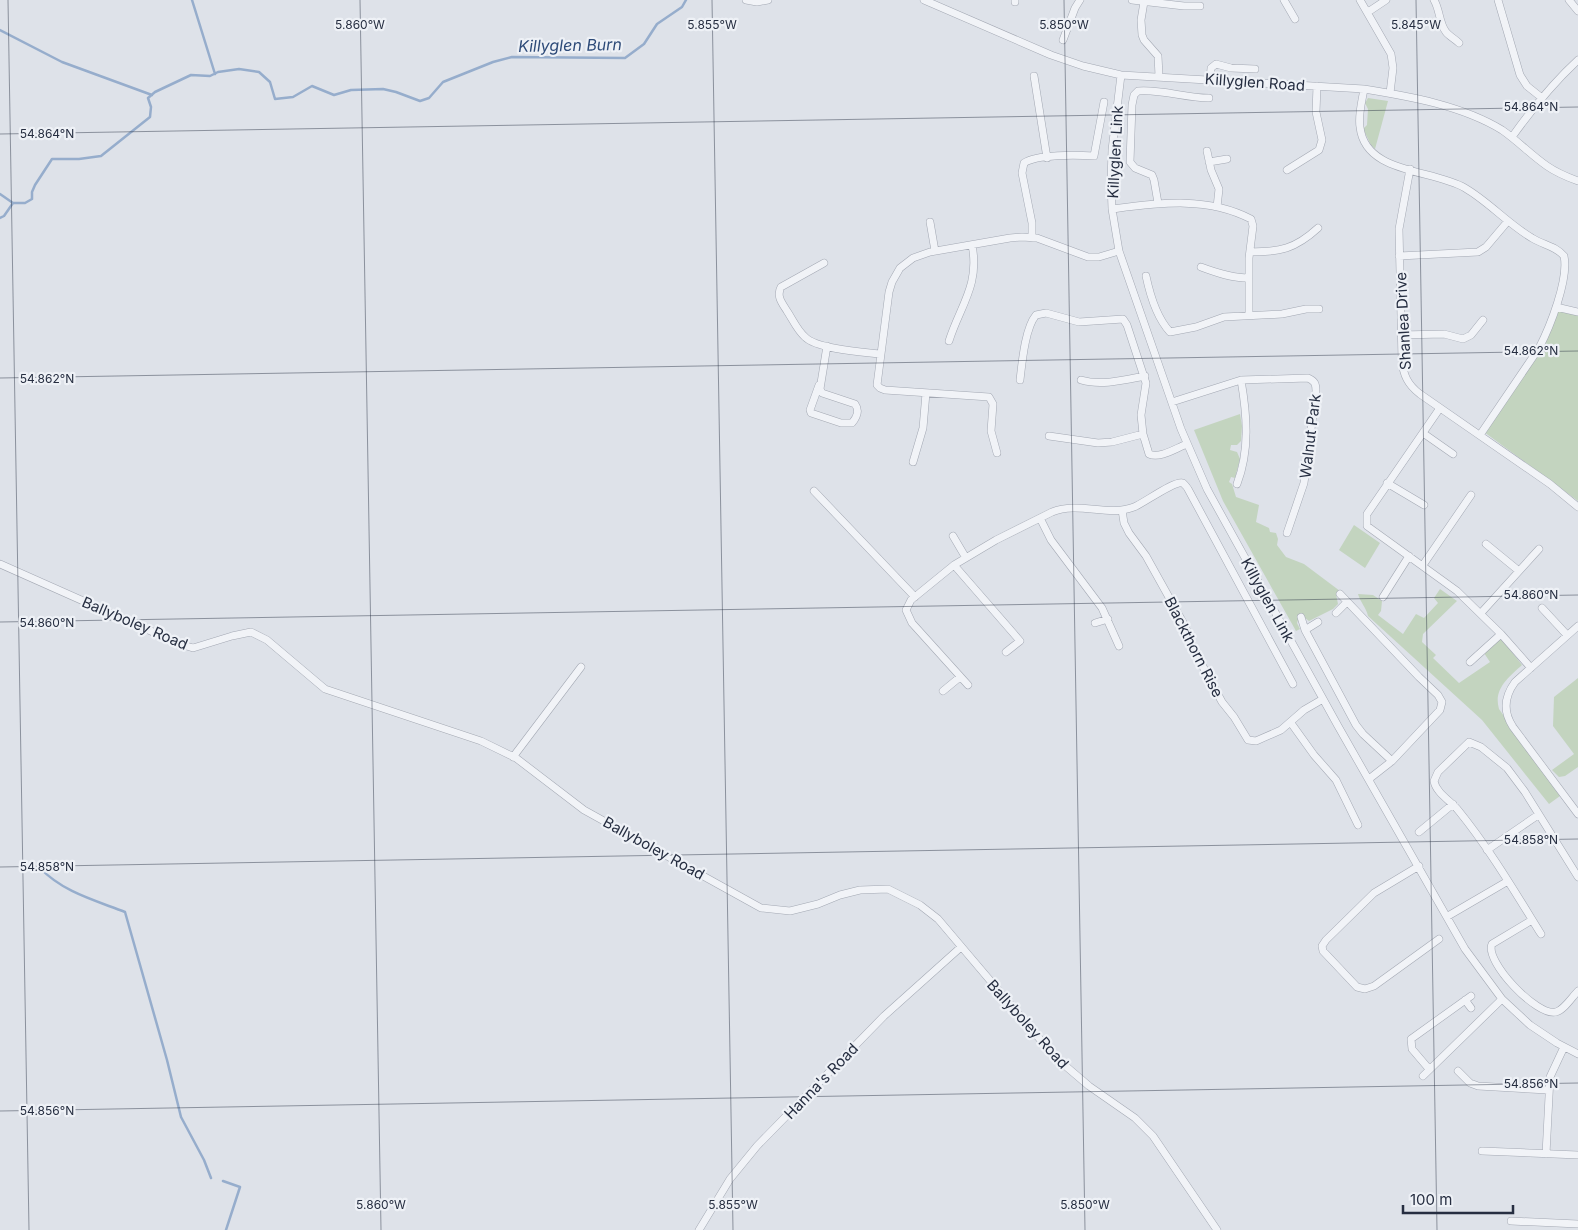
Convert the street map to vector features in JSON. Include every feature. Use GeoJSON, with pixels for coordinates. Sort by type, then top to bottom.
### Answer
{"type":"FeatureCollection","features":[{"type":"Feature","properties":{"kind":"street"},"geometry":{"type":"LineString","coordinates":[[746,0],[757,2],[768,0]]}},
{"type":"Feature","properties":{"kind":"street","name":"Killyglen Road"},"geometry":{"type":"LineString","coordinates":[[924,0],[1051,55],[1083,66],[1121,75],[1364,89],[1390,93],[1445,107],[1475,116],[1490,123],[1512,137],[1549,167],[1578,181]]}},
{"type":"Feature","properties":{"kind":"street"},"geometry":{"type":"LineString","coordinates":[[1063,40],[1080,0]]}},
{"type":"Feature","properties":{"kind":"street"},"geometry":{"type":"LineString","coordinates":[[1132,0],[1200,6]]}},
{"type":"Feature","properties":{"kind":"street"},"geometry":{"type":"LineString","coordinates":[[1284,0],[1295,19]]}},
{"type":"Feature","properties":{"kind":"street"},"geometry":{"type":"LineString","coordinates":[[1360,0],[1391,54],[1393,68],[1390,93]]}},
{"type":"Feature","properties":{"kind":"street"},"geometry":{"type":"LineString","coordinates":[[1368,12],[1386,0]]}},
{"type":"Feature","properties":{"kind":"street"},"geometry":{"type":"LineString","coordinates":[[1434,0],[1442,26],[1459,43]]}},
{"type":"Feature","properties":{"kind":"street"},"geometry":{"type":"LineString","coordinates":[[1498,0],[1520,75],[1528,86],[1542,98]]}},
{"type":"Feature","properties":{"kind":"street"},"geometry":{"type":"LineString","coordinates":[[1569,0],[1578,11]]}},
{"type":"Feature","properties":{"kind":"street"},"geometry":{"type":"LineString","coordinates":[[1144,2],[1141,20],[1142,35],[1158,56],[1159,76]]}},
{"type":"Feature","properties":{"kind":"street"},"geometry":{"type":"LineString","coordinates":[[1512,137],[1560,76],[1578,60]]}},
{"type":"Feature","properties":{"kind":"street"},"geometry":{"type":"LineString","coordinates":[[1210,79],[1211,68],[1216,64],[1231,68],[1256,69]]}},
{"type":"Feature","properties":{"kind":"street","name":"Killyglen Link"},"geometry":{"type":"LineString","coordinates":[[1121,75],[1111,168],[1112,209],[1119,251],[1187,444],[1207,489],[1323,699],[1477,967],[1502,999],[1530,1025],[1578,1054]]}},
{"type":"Feature","properties":{"kind":"street"},"geometry":{"type":"LineString","coordinates":[[1034,76],[1048,158]]}},
{"type":"Feature","properties":{"kind":"street"},"geometry":{"type":"LineString","coordinates":[[1287,170],[1319,150],[1322,140],[1316,112],[1317,86]]}},
{"type":"Feature","properties":{"kind":"street"},"geometry":{"type":"LineString","coordinates":[[1364,89],[1359,125],[1364,143],[1377,158],[1389,164],[1447,180],[1464,187],[1532,238],[1556,248],[1564,256],[1565,270],[1556,307],[1547,333],[1539,348],[1480,435]]}},
{"type":"Feature","properties":{"kind":"street"},"geometry":{"type":"LineString","coordinates":[[1158,203],[1152,175],[1135,168],[1130,162],[1132,104],[1134,96],[1138,91],[1147,90],[1195,98],[1209,98]]}},
{"type":"Feature","properties":{"kind":"street"},"geometry":{"type":"LineString","coordinates":[[1032,238],[1032,223],[1022,168],[1024,163],[1027,161],[1074,155],[1094,156],[1104,102]]}},
{"type":"Feature","properties":{"kind":"street"},"geometry":{"type":"LineString","coordinates":[[1207,151],[1212,172],[1219,188],[1217,207]]}},
{"type":"Feature","properties":{"kind":"street"},"geometry":{"type":"LineString","coordinates":[[1210,162],[1227,158]]}},
{"type":"Feature","properties":{"kind":"street","name":"Shanlea Drive"},"geometry":{"type":"LineString","coordinates":[[1410,170],[1400,218],[1399,256],[1402,366],[1407,380],[1415,391],[1550,484],[1578,508]]}},
{"type":"Feature","properties":{"kind":"street"},"geometry":{"type":"LineString","coordinates":[[1112,209],[1158,203],[1188,202],[1217,207],[1252,219],[1249,314]]}},
{"type":"Feature","properties":{"kind":"street"},"geometry":{"type":"LineString","coordinates":[[1399,256],[1478,252],[1486,247],[1508,221]]}},
{"type":"Feature","properties":{"kind":"street"},"geometry":{"type":"LineString","coordinates":[[930,222],[936,251]]}},
{"type":"Feature","properties":{"kind":"street"},"geometry":{"type":"LineString","coordinates":[[1250,252],[1272,252],[1288,248],[1300,243],[1318,228]]}},
{"type":"Feature","properties":{"kind":"street"},"geometry":{"type":"LineString","coordinates":[[996,453],[992,434],[993,404],[989,398],[885,390],[880,388],[877,380],[880,354],[889,292],[894,276],[910,260],[936,251],[1010,238],[1043,240],[1088,257],[1103,256],[1119,251]]}},
{"type":"Feature","properties":{"kind":"street"},"geometry":{"type":"LineString","coordinates":[[949,341],[972,281],[974,262],[972,245]]}},
{"type":"Feature","properties":{"kind":"street"},"geometry":{"type":"LineString","coordinates":[[824,262],[782,286],[778,295],[803,336],[812,342],[880,354]]}},
{"type":"Feature","properties":{"kind":"street"},"geometry":{"type":"LineString","coordinates":[[1201,267],[1221,274],[1249,278]]}},
{"type":"Feature","properties":{"kind":"street"},"geometry":{"type":"LineString","coordinates":[[1146,276],[1157,311],[1170,332],[1196,327],[1224,317],[1319,309]]}},
{"type":"Feature","properties":{"kind":"street"},"geometry":{"type":"LineString","coordinates":[[1556,307],[1578,312]]}},
{"type":"Feature","properties":{"kind":"street"},"geometry":{"type":"LineString","coordinates":[[1020,380],[1023,352],[1032,320],[1036,315],[1042,313],[1079,322],[1123,319],[1127,325],[1144,376],[1146,388],[1141,415],[1143,434],[1149,454],[1152,456],[1159,455],[1187,444]]}},
{"type":"Feature","properties":{"kind":"street"},"geometry":{"type":"LineString","coordinates":[[1401,335],[1444,334],[1463,339],[1471,335],[1483,320]]}},
{"type":"Feature","properties":{"kind":"street"},"geometry":{"type":"LineString","coordinates":[[819,385],[822,393],[855,404],[858,410],[856,418],[852,423],[842,424],[810,413],[819,385],[827,346]]}},
{"type":"Feature","properties":{"kind":"street"},"geometry":{"type":"LineString","coordinates":[[1081,380],[1104,382],[1144,376]]}},
{"type":"Feature","properties":{"kind":"street","name":"Walnut Park"},"geometry":{"type":"LineString","coordinates":[[1172,402],[1241,380],[1308,378],[1313,380],[1316,384],[1304,483],[1287,533]]}},
{"type":"Feature","properties":{"kind":"street"},"geometry":{"type":"LineString","coordinates":[[1237,484],[1242,468],[1246,439],[1246,417],[1241,380]]}},
{"type":"Feature","properties":{"kind":"street"},"geometry":{"type":"LineString","coordinates":[[913,462],[923,428],[926,393]]}},
{"type":"Feature","properties":{"kind":"street"},"geometry":{"type":"LineString","coordinates":[[1440,408],[1367,514],[1366,526],[1457,591],[1481,613],[1532,668]]}},
{"type":"Feature","properties":{"kind":"street"},"geometry":{"type":"LineString","coordinates":[[1423,433],[1453,454]]}},
{"type":"Feature","properties":{"kind":"street"},"geometry":{"type":"LineString","coordinates":[[1049,436],[1102,443],[1143,434]]}},
{"type":"Feature","properties":{"kind":"street"},"geometry":{"type":"LineString","coordinates":[[1388,482],[1424,505]]}},
{"type":"Feature","properties":{"kind":"street"},"geometry":{"type":"LineString","coordinates":[[968,685],[912,622],[906,610],[911,600],[954,565],[1047,514],[1067,508],[1122,510],[1135,507],[1176,484],[1185,484],[1293,684]]}},
{"type":"Feature","properties":{"kind":"street"},"geometry":{"type":"LineString","coordinates":[[814,491],[915,597]]}},
{"type":"Feature","properties":{"kind":"street"},"geometry":{"type":"LineString","coordinates":[[1423,565],[1471,495]]}},
{"type":"Feature","properties":{"kind":"street","name":"Blackthorn Rise"},"geometry":{"type":"LineString","coordinates":[[1122,510],[1128,533],[1146,556],[1185,626],[1194,650],[1222,702],[1245,737],[1250,741],[1256,741],[1276,733],[1291,723],[1304,710],[1323,699]]}},
{"type":"Feature","properties":{"kind":"street"},"geometry":{"type":"LineString","coordinates":[[1040,518],[1051,540],[1095,596],[1108,619],[1119,646]]}},
{"type":"Feature","properties":{"kind":"street"},"geometry":{"type":"LineString","coordinates":[[952,536],[966,558]]}},
{"type":"Feature","properties":{"kind":"street"},"geometry":{"type":"LineString","coordinates":[[1486,544],[1519,571]]}},
{"type":"Feature","properties":{"kind":"street"},"geometry":{"type":"LineString","coordinates":[[1481,613],[1539,550]]}},
{"type":"Feature","properties":{"kind":"street"},"geometry":{"type":"LineString","coordinates":[[1383,597],[1409,556]]}},
{"type":"Feature","properties":{"kind":"street","name":"Ballyboley Road"},"geometry":{"type":"LineString","coordinates":[[0,564],[180,644],[193,648],[251,632],[267,640],[325,690],[481,741],[513,757],[584,810],[761,908],[790,911],[860,890],[888,889],[920,904],[934,915],[1055,1057],[1089,1086],[1135,1118],[1153,1136],[1216,1230]]}},
{"type":"Feature","properties":{"kind":"street"},"geometry":{"type":"LineString","coordinates":[[954,565],[1020,641],[1006,652]]}},
{"type":"Feature","properties":{"kind":"street"},"geometry":{"type":"LineString","coordinates":[[1340,594],[1442,701],[1440,710],[1392,761],[1369,779]]}},
{"type":"Feature","properties":{"kind":"street"},"geometry":{"type":"LineString","coordinates":[[1336,613],[1347,602]]}},
{"type":"Feature","properties":{"kind":"street"},"geometry":{"type":"LineString","coordinates":[[1542,608],[1567,636]]}},
{"type":"Feature","properties":{"kind":"street"},"geometry":{"type":"LineString","coordinates":[[1301,617],[1305,630],[1359,728],[1392,761]]}},
{"type":"Feature","properties":{"kind":"street"},"geometry":{"type":"LineString","coordinates":[[1096,624],[1108,619]]}},
{"type":"Feature","properties":{"kind":"street"},"geometry":{"type":"LineString","coordinates":[[1305,630],[1318,622]]}},
{"type":"Feature","properties":{"kind":"street"},"geometry":{"type":"LineString","coordinates":[[1578,626],[1515,682],[1508,694],[1506,706],[1508,720],[1578,814]]}},
{"type":"Feature","properties":{"kind":"street"},"geometry":{"type":"LineString","coordinates":[[1470,662],[1501,634]]}},
{"type":"Feature","properties":{"kind":"street"},"geometry":{"type":"LineString","coordinates":[[513,757],[581,667]]}},
{"type":"Feature","properties":{"kind":"street"},"geometry":{"type":"LineString","coordinates":[[943,690],[960,677]]}},
{"type":"Feature","properties":{"kind":"street"},"geometry":{"type":"LineString","coordinates":[[1291,723],[1314,755],[1336,780],[1358,826]]}},
{"type":"Feature","properties":{"kind":"street"},"geometry":{"type":"LineString","coordinates":[[1541,934],[1487,850],[1453,804],[1436,788],[1434,780],[1438,772],[1471,742],[1504,764],[1521,787],[1578,877]]}},
{"type":"Feature","properties":{"kind":"street"},"geometry":{"type":"LineString","coordinates":[[1419,832],[1453,804]]}},
{"type":"Feature","properties":{"kind":"street"},"geometry":{"type":"LineString","coordinates":[[1487,850],[1538,815]]}},
{"type":"Feature","properties":{"kind":"street"},"geometry":{"type":"LineString","coordinates":[[1418,866],[1372,895],[1326,940],[1322,947],[1323,952],[1357,987],[1365,989],[1374,986],[1439,939]]}},
{"type":"Feature","properties":{"kind":"street"},"geometry":{"type":"LineString","coordinates":[[1448,916],[1508,881]]}},
{"type":"Feature","properties":{"kind":"street"},"geometry":{"type":"LineString","coordinates":[[1532,920],[1492,944],[1490,951],[1498,967],[1525,997],[1536,1006],[1550,1012],[1559,1011],[1578,991]]}},
{"type":"Feature","properties":{"kind":"street","name":"Hanna's Road"},"geometry":{"type":"LineString","coordinates":[[700,1230],[730,1178],[747,1157],[884,1016],[960,947]]}},
{"type":"Feature","properties":{"kind":"street"},"geometry":{"type":"LineString","coordinates":[[1430,1069],[1412,1049],[1412,1039],[1414,1036],[1468,998],[1471,1008]]}},
{"type":"Feature","properties":{"kind":"street"},"geometry":{"type":"LineString","coordinates":[[1423,1076],[1502,999]]}},
{"type":"Feature","properties":{"kind":"street"},"geometry":{"type":"LineString","coordinates":[[1546,1154],[1550,1077],[1564,1047]]}},
{"type":"Feature","properties":{"kind":"street"},"geometry":{"type":"LineString","coordinates":[[1458,1071],[1470,1082],[1478,1086],[1548,1090]]}},
{"type":"Feature","properties":{"kind":"street"},"geometry":{"type":"LineString","coordinates":[[1482,1151],[1578,1155]]}},
{"type":"Feature","properties":{"kind":"street"},"geometry":{"type":"LineString","coordinates":[[1511,1221],[1578,1224]]}},
{"type":"Feature","properties":{"kind":"green space"},"geometry":{"type":"Polygon","coordinates":[[[1368,98],[1388,101],[1375,149],[1363,129],[1367,125],[1368,109],[1365,103],[1368,98]]]}},
{"type":"Feature","properties":{"kind":"green space"},"geometry":{"type":"Polygon","coordinates":[[[1558,310],[1578,315],[1578,501],[1484,432],[1558,310]]]}},
{"type":"Feature","properties":{"kind":"green space"},"geometry":{"type":"Polygon","coordinates":[[[1240,414],[1242,426],[1241,441],[1237,445],[1231,445],[1230,450],[1237,452],[1240,459],[1235,478],[1231,477],[1229,482],[1232,484],[1236,497],[1259,505],[1256,522],[1269,528],[1270,532],[1276,533],[1277,545],[1286,557],[1304,564],[1340,591],[1336,594],[1338,604],[1333,609],[1309,621],[1299,617],[1297,623],[1300,629],[1296,631],[1223,501],[1194,430],[1240,414]]]}},
{"type":"Feature","properties":{"kind":"green space"},"geometry":{"type":"Polygon","coordinates":[[[1354,525],[1380,543],[1365,568],[1339,550],[1354,525]]]}},
{"type":"Feature","properties":{"kind":"green space"},"geometry":{"type":"Polygon","coordinates":[[[1440,589],[1457,601],[1423,634],[1422,642],[1436,655],[1433,658],[1459,683],[1490,662],[1484,653],[1501,638],[1522,665],[1507,679],[1500,689],[1498,695],[1499,709],[1560,796],[1549,804],[1482,720],[1368,616],[1358,594],[1373,595],[1382,601],[1381,611],[1378,615],[1403,634],[1416,614],[1424,618],[1438,603],[1434,598],[1440,589]]]}},
{"type":"Feature","properties":{"kind":"green space"},"geometry":{"type":"Polygon","coordinates":[[[1578,678],[1578,767],[1565,776],[1559,777],[1552,770],[1574,754],[1553,726],[1554,697],[1578,678]]]}},
{"type":"Feature","properties":{"kind":"waterway"},"geometry":{"type":"LineString","coordinates":[[192,0],[215,74]]}},
{"type":"Feature","properties":{"kind":"waterway","name":"Killyglen Burn"},"geometry":{"type":"LineString","coordinates":[[0,218],[4,216],[13,203],[25,203],[32,199],[35,185],[52,159],[79,159],[101,156],[150,117],[151,107],[148,98],[155,92],[191,75],[210,76],[218,72],[239,69],[259,72],[270,82],[275,99],[293,97],[312,86],[334,95],[351,90],[383,89],[420,101],[429,98],[443,82],[493,62],[512,57],[625,58],[644,44],[657,24],[682,7],[686,0]]}},
{"type":"Feature","properties":{"kind":"waterway"},"geometry":{"type":"LineString","coordinates":[[0,30],[62,62],[152,95]]}},
{"type":"Feature","properties":{"kind":"waterway"},"geometry":{"type":"LineString","coordinates":[[0,194],[13,203]]}},
{"type":"Feature","properties":{"kind":"waterway"},"geometry":{"type":"LineString","coordinates":[[40,868],[69,889],[125,912],[167,1060],[181,1117],[204,1160],[211,1178]]}},
{"type":"Feature","properties":{"kind":"waterway"},"geometry":{"type":"LineString","coordinates":[[223,1181],[240,1187],[226,1230]]}}]}
